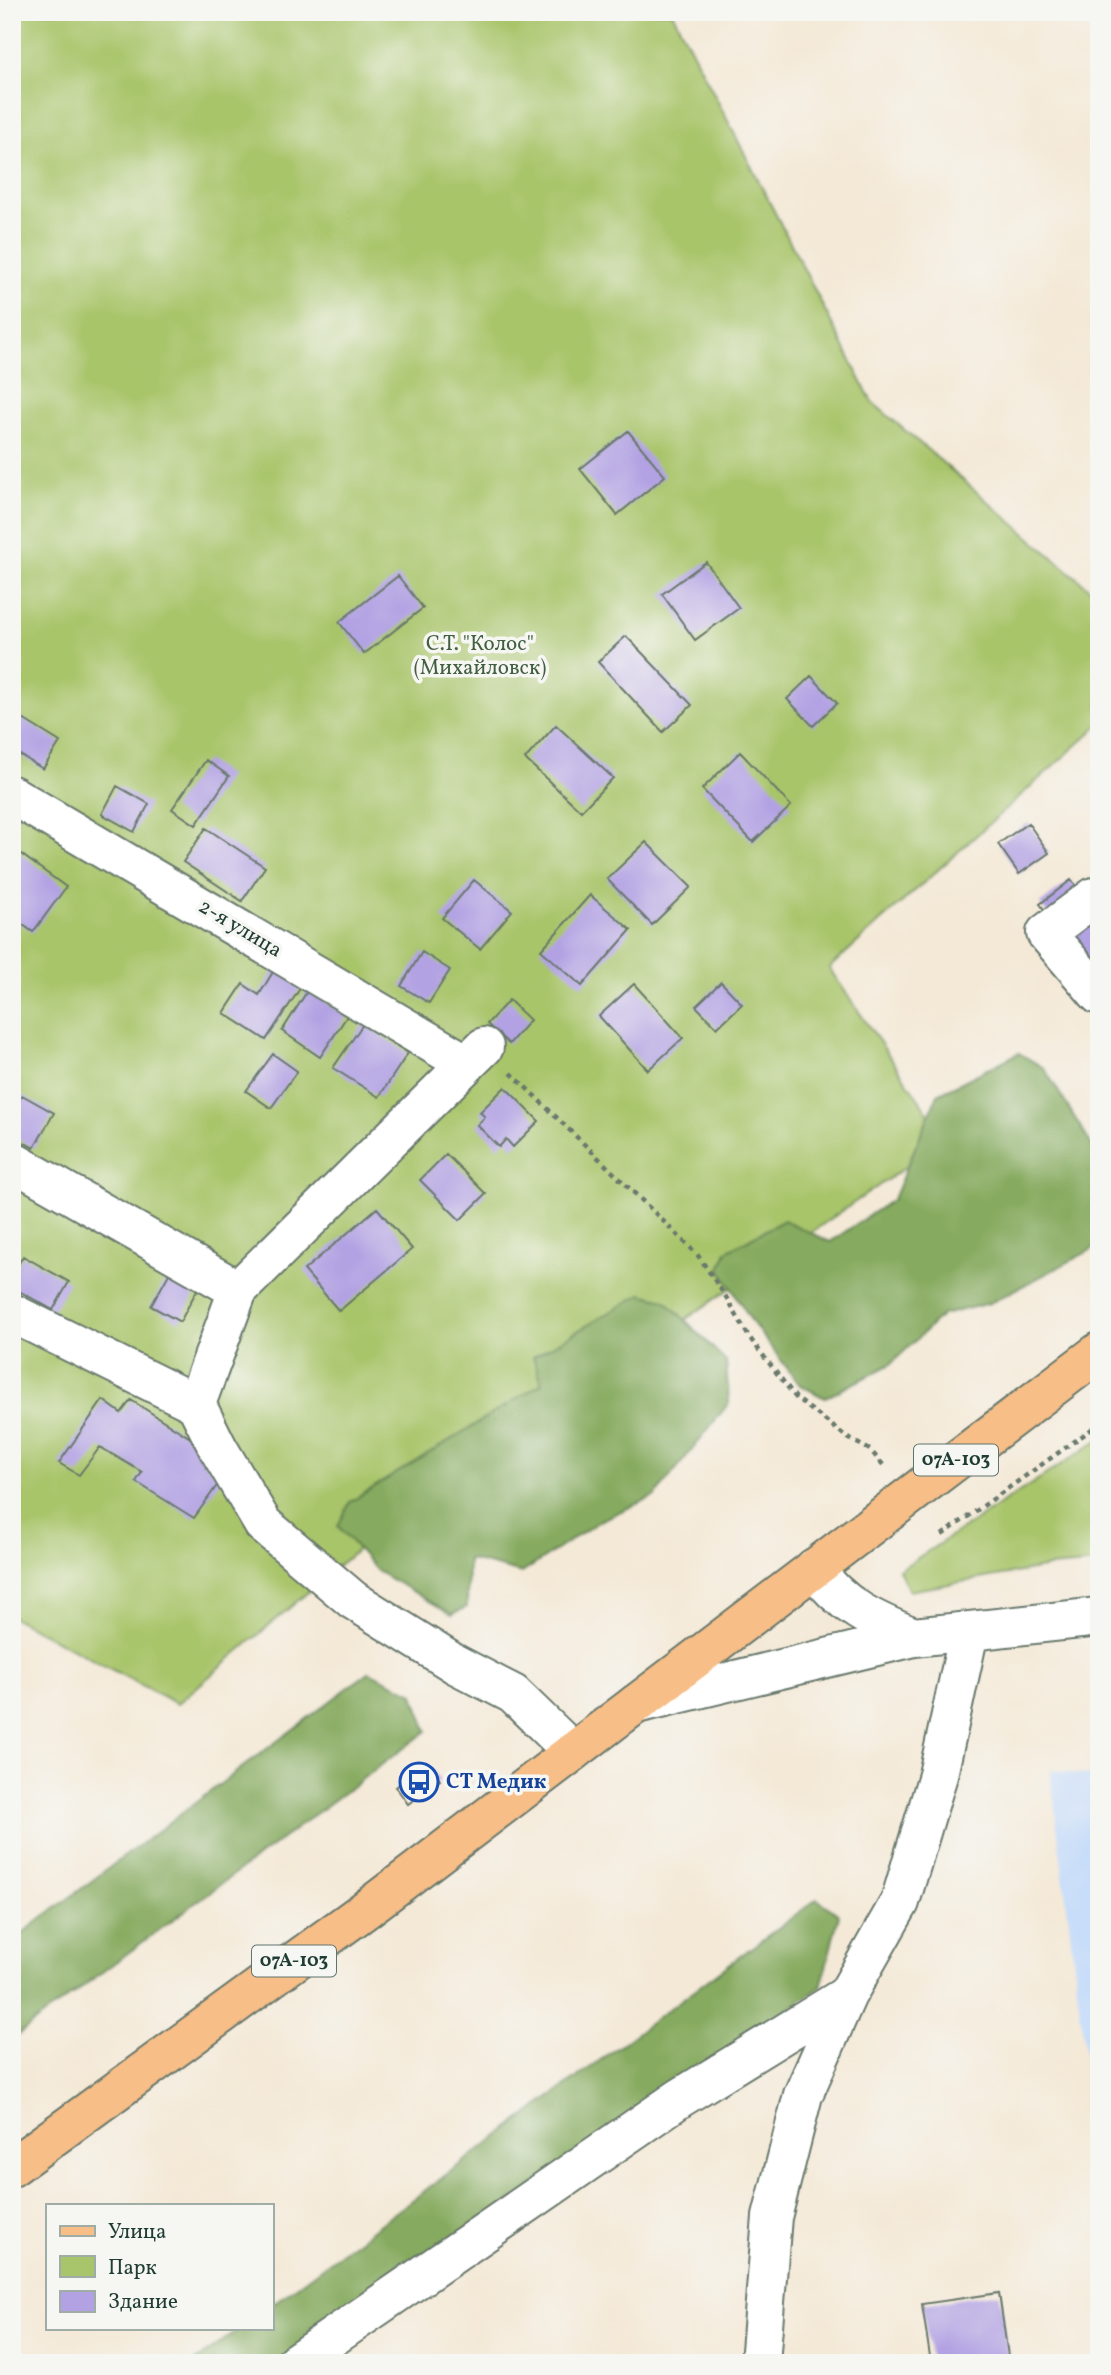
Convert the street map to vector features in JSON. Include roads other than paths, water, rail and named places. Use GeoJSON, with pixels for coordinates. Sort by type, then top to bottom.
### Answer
{"type":"FeatureCollection","features":[{"type":"Feature","properties":{"kind":"main road","name":"07А-103"},"geometry":{"type":"LineString","coordinates":[[12,2167],[354,1918],[1099,1352]]}},
{"type":"Feature","properties":{"kind":"street","name":"2-я улица"},"geometry":{"type":"LineString","coordinates":[[12,795],[476,1055],[238,1290]]}},
{"type":"Feature","properties":{"kind":"street"},"geometry":{"type":"LineString","coordinates":[[1099,904],[1094,897],[1046,933],[1099,995]]}},
{"type":"Feature","properties":{"kind":"street"},"geometry":{"type":"LineString","coordinates":[[12,1160],[238,1290],[195,1404]]}},
{"type":"Feature","properties":{"kind":"street"},"geometry":{"type":"LineString","coordinates":[[12,1312],[195,1404],[263,1524],[353,1600],[455,1664],[513,1695],[573,1752]]}},
{"type":"Feature","properties":{"kind":"street"},"geometry":{"type":"LineString","coordinates":[[814,1568],[845,1602],[872,1620],[914,1637]]}},
{"type":"Feature","properties":{"kind":"street"},"geometry":{"type":"LineString","coordinates":[[636,1704],[914,1637],[1099,1617]]}},
{"type":"Feature","properties":{"kind":"street"},"geometry":{"type":"LineString","coordinates":[[760,2363],[772,2217],[803,2095],[847,1995],[901,1902],[938,1775],[969,1632]]}},
{"type":"Feature","properties":{"kind":"street"},"geometry":{"type":"LineString","coordinates":[[295,2363],[680,2098],[847,1995]]}},
{"type":"Feature","properties":{"kind":"place","name":"СТ Медик"},"geometry":{"type":"Point","coordinates":[419,1782]}},
{"type":"Feature","properties":{"kind":"park label","name":"С.Т. \"Колос\" (Михайловск)"},"geometry":{"type":"Point","coordinates":[480,656]}}]}
